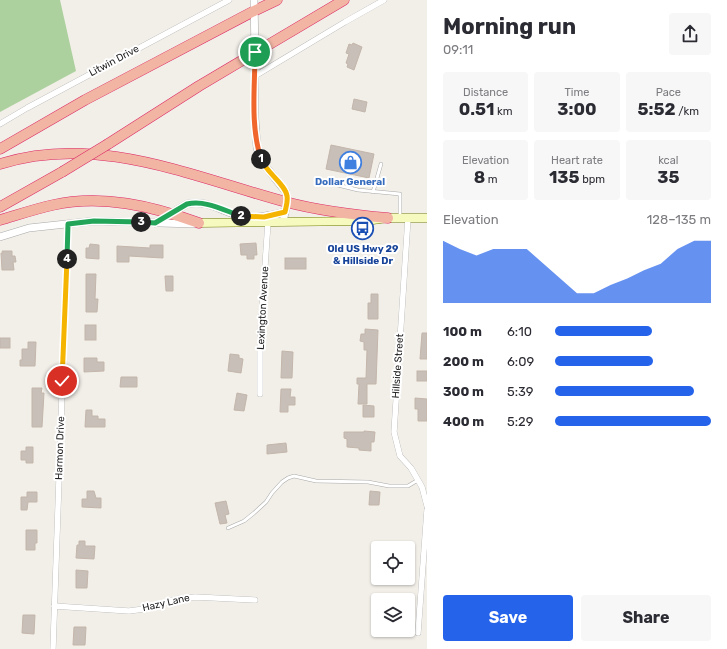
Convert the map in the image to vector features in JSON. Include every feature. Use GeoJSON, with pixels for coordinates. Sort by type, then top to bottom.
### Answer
{"type":"FeatureCollection","features":[{"type":"Feature","properties":{"kind":"highway"},"geometry":{"type":"LineString","coordinates":[[0,149],[84,100],[254,10],[277,0]]}},
{"type":"Feature","properties":{"kind":"highway"},"geometry":{"type":"LineString","coordinates":[[0,207],[62,172],[198,86],[344,0]]}},
{"type":"Feature","properties":{"kind":"highway"},"geometry":{"type":"LineString","coordinates":[[0,164],[16,159],[53,154],[76,153],[104,155],[162,166],[286,207],[388,218]]}},
{"type":"Feature","properties":{"kind":"highway"},"geometry":{"type":"LineString","coordinates":[[0,220],[53,205],[83,201],[116,201],[172,213],[199,224]]}},
{"type":"Feature","properties":{"kind":"main road"},"geometry":{"type":"LineString","coordinates":[[199,224],[365,221],[388,218],[427,218]]}},
{"type":"Feature","properties":{"kind":"street","name":"Litwin Drive"},"geometry":{"type":"LineString","coordinates":[[0,124],[34,104],[229,0]]}},
{"type":"Feature","properties":{"kind":"street"},"geometry":{"type":"LineString","coordinates":[[254,0],[255,118],[257,148],[262,162],[286,192],[286,207],[283,222]]}},
{"type":"Feature","properties":{"kind":"street"},"geometry":{"type":"LineString","coordinates":[[255,76],[384,0]]}},
{"type":"Feature","properties":{"kind":"street"},"geometry":{"type":"LineString","coordinates":[[155,223],[187,204],[199,202],[247,216],[264,217],[286,207]]}},
{"type":"Feature","properties":{"kind":"street","name":"Hillside Street"},"geometry":{"type":"LineString","coordinates":[[404,218],[394,432],[400,456],[422,487],[427,506]]}},
{"type":"Feature","properties":{"kind":"street"},"geometry":{"type":"LineString","coordinates":[[0,237],[29,228],[94,221],[199,224]]}},
{"type":"Feature","properties":{"kind":"street","name":"Lexington Avenue"},"geometry":{"type":"LineString","coordinates":[[260,394],[260,340],[268,222]]}},
{"type":"Feature","properties":{"kind":"street","name":"Harmon Drive"},"geometry":{"type":"LineString","coordinates":[[53,649],[68,224]]}},
{"type":"Feature","properties":{"kind":"street"},"geometry":{"type":"LineString","coordinates":[[418,633],[427,510]]}},
{"type":"Feature","properties":{"kind":"street","name":"Hazy Lane"},"geometry":{"type":"LineString","coordinates":[[54,606],[129,610],[144,609],[177,599],[195,596],[255,600]]}},
{"type":"Feature","properties":{"kind":"lane"},"geometry":{"type":"LineString","coordinates":[[373,192],[381,164]]}},
{"type":"Feature","properties":{"kind":"lane"},"geometry":{"type":"LineString","coordinates":[[316,180],[358,190],[392,192],[400,194],[404,218]]}},
{"type":"Feature","properties":{"kind":"lane"},"geometry":{"type":"LineString","coordinates":[[228,528],[244,521],[266,502],[282,482],[294,476],[316,481],[368,482],[389,486],[408,486],[418,480]]}},
{"type":"Feature","properties":{"kind":"green space"},"geometry":{"type":"Polygon","coordinates":[[[0,0],[60,0],[76,71],[0,112],[0,0]]]}},
{"type":"Feature","properties":{"kind":"building"},"geometry":{"type":"Polygon","coordinates":[[[353,43],[362,47],[354,70],[347,67],[348,64],[346,63],[349,54],[346,53],[349,44],[352,45],[353,43]]]}},
{"type":"Feature","properties":{"kind":"building"},"geometry":{"type":"Polygon","coordinates":[[[354,99],[367,102],[365,112],[352,109],[354,99]]]}},
{"type":"Feature","properties":{"kind":"building","name":"Dollar General"},"geometry":{"type":"Polygon","coordinates":[[[331,145],[374,154],[369,178],[326,169],[331,145]]]}},
{"type":"Feature","properties":{"kind":"building"},"geometry":{"type":"Polygon","coordinates":[[[256,243],[257,255],[254,255],[254,259],[247,259],[247,255],[241,255],[240,244],[256,243]]]}},
{"type":"Feature","properties":{"kind":"building"},"geometry":{"type":"Polygon","coordinates":[[[90,244],[99,245],[99,259],[86,258],[86,248],[89,248],[90,244]]]}},
{"type":"Feature","properties":{"kind":"building"},"geometry":{"type":"Polygon","coordinates":[[[150,245],[163,245],[163,258],[129,256],[129,262],[117,262],[117,246],[150,248],[150,245]]]}},
{"type":"Feature","properties":{"kind":"building"},"geometry":{"type":"Polygon","coordinates":[[[2,251],[12,251],[12,256],[15,256],[16,262],[13,262],[14,270],[2,270],[2,251]]]}},
{"type":"Feature","properties":{"kind":"building"},"geometry":{"type":"Polygon","coordinates":[[[285,258],[306,258],[306,269],[285,269],[285,258]]]}},
{"type":"Feature","properties":{"kind":"building"},"geometry":{"type":"Polygon","coordinates":[[[86,274],[96,274],[95,299],[98,299],[97,312],[86,312],[86,274]]]}},
{"type":"Feature","properties":{"kind":"building"},"geometry":{"type":"Polygon","coordinates":[[[165,276],[173,276],[173,291],[166,291],[165,276]]]}},
{"type":"Feature","properties":{"kind":"building"},"geometry":{"type":"Polygon","coordinates":[[[371,294],[378,294],[378,319],[368,319],[368,303],[371,303],[371,294]]]}},
{"type":"Feature","properties":{"kind":"building"},"geometry":{"type":"Polygon","coordinates":[[[85,325],[96,325],[96,340],[85,340],[85,325]]]}},
{"type":"Feature","properties":{"kind":"building"},"geometry":{"type":"Polygon","coordinates":[[[365,329],[378,330],[376,384],[367,384],[367,404],[358,404],[359,384],[357,384],[357,378],[366,378],[367,350],[364,350],[364,342],[360,341],[361,334],[365,334],[365,329]]]}},
{"type":"Feature","properties":{"kind":"building"},"geometry":{"type":"Polygon","coordinates":[[[422,333],[427,333],[427,359],[420,359],[422,333]]]}},
{"type":"Feature","properties":{"kind":"building"},"geometry":{"type":"Polygon","coordinates":[[[0,338],[10,338],[10,348],[0,348],[0,338]]]}},
{"type":"Feature","properties":{"kind":"building"},"geometry":{"type":"Polygon","coordinates":[[[28,342],[36,342],[35,366],[20,366],[20,360],[22,360],[22,349],[28,349],[28,342]]]}},
{"type":"Feature","properties":{"kind":"building"},"geometry":{"type":"Polygon","coordinates":[[[282,351],[293,352],[292,378],[281,378],[282,351]]]}},
{"type":"Feature","properties":{"kind":"building"},"geometry":{"type":"Polygon","coordinates":[[[230,354],[239,355],[239,358],[243,359],[241,373],[228,371],[230,354]]]}},
{"type":"Feature","properties":{"kind":"building"},"geometry":{"type":"Polygon","coordinates":[[[84,358],[97,358],[97,362],[104,362],[104,371],[84,372],[84,358]]]}},
{"type":"Feature","properties":{"kind":"building"},"geometry":{"type":"Polygon","coordinates":[[[417,371],[427,371],[427,381],[417,381],[417,371]]]}},
{"type":"Feature","properties":{"kind":"building"},"geometry":{"type":"Polygon","coordinates":[[[121,377],[137,377],[137,387],[120,387],[121,377]]]}},
{"type":"Feature","properties":{"kind":"building"},"geometry":{"type":"Polygon","coordinates":[[[32,388],[42,388],[41,393],[44,393],[42,427],[32,427],[32,388]]]}},
{"type":"Feature","properties":{"kind":"building"},"geometry":{"type":"Polygon","coordinates":[[[281,389],[291,389],[290,397],[295,397],[295,405],[288,405],[288,412],[280,412],[281,389]]]}},
{"type":"Feature","properties":{"kind":"building"},"geometry":{"type":"Polygon","coordinates":[[[237,393],[247,395],[244,411],[234,410],[237,393]]]}},
{"type":"Feature","properties":{"kind":"building"},"geometry":{"type":"Polygon","coordinates":[[[415,398],[427,399],[427,421],[418,421],[418,409],[415,409],[415,398]]]}},
{"type":"Feature","properties":{"kind":"building"},"geometry":{"type":"Polygon","coordinates":[[[363,405],[374,406],[374,417],[363,417],[363,405]]]}},
{"type":"Feature","properties":{"kind":"building"},"geometry":{"type":"Polygon","coordinates":[[[86,410],[92,410],[92,416],[98,416],[98,419],[105,419],[105,427],[85,427],[86,410]]]}},
{"type":"Feature","properties":{"kind":"building"},"geometry":{"type":"Polygon","coordinates":[[[344,432],[375,432],[374,442],[371,442],[371,451],[347,447],[347,439],[344,438],[344,432]]]}},
{"type":"Feature","properties":{"kind":"building"},"geometry":{"type":"Polygon","coordinates":[[[286,443],[287,452],[267,454],[267,445],[286,443]]]}},
{"type":"Feature","properties":{"kind":"building"},"geometry":{"type":"Polygon","coordinates":[[[26,447],[33,447],[33,463],[26,463],[26,460],[21,460],[21,451],[26,451],[26,447]]]}},
{"type":"Feature","properties":{"kind":"building"},"geometry":{"type":"Polygon","coordinates":[[[87,491],[94,491],[96,498],[101,498],[101,508],[82,507],[82,499],[87,499],[87,491]]]}},
{"type":"Feature","properties":{"kind":"building"},"geometry":{"type":"Polygon","coordinates":[[[370,491],[380,492],[379,505],[369,505],[370,491]]]}},
{"type":"Feature","properties":{"kind":"building"},"geometry":{"type":"Polygon","coordinates":[[[27,492],[37,492],[37,502],[28,502],[27,510],[21,510],[21,497],[27,497],[27,492]]]}},
{"type":"Feature","properties":{"kind":"building"},"geometry":{"type":"Polygon","coordinates":[[[226,501],[229,514],[225,515],[227,523],[220,524],[215,503],[226,501]]]}},
{"type":"Feature","properties":{"kind":"building"},"geometry":{"type":"Polygon","coordinates":[[[26,530],[37,530],[37,543],[35,543],[35,550],[26,550],[26,530]]]}},
{"type":"Feature","properties":{"kind":"building"},"geometry":{"type":"Polygon","coordinates":[[[79,541],[85,541],[85,546],[95,546],[94,559],[76,558],[77,545],[79,545],[79,541]]]}},
{"type":"Feature","properties":{"kind":"building"},"geometry":{"type":"Polygon","coordinates":[[[76,570],[88,571],[87,588],[76,588],[76,570]]]}},
{"type":"Feature","properties":{"kind":"building"},"geometry":{"type":"Polygon","coordinates":[[[23,615],[35,615],[34,634],[22,633],[23,615]]]}},
{"type":"Feature","properties":{"kind":"building"},"geometry":{"type":"Polygon","coordinates":[[[74,627],[86,627],[85,645],[73,645],[74,627]]]}},
{"type":"Feature","properties":{"kind":"place","name":"Dollar General"},"geometry":{"type":"Point","coordinates":[350,162]}},
{"type":"Feature","properties":{"kind":"place","name":"Old US Hwy 29 & Hillside Dr"},"geometry":{"type":"Point","coordinates":[363,229]}},
{"type":"Feature","properties":{"kind":"route"},"geometry":{"type":"LineString","coordinates":[[62,381],[68,224],[94,221],[155,223],[187,204],[199,202],[241,216],[264,217],[285,212],[287,203],[286,192],[262,162],[257,148],[255,118],[255,52]]}}]}
